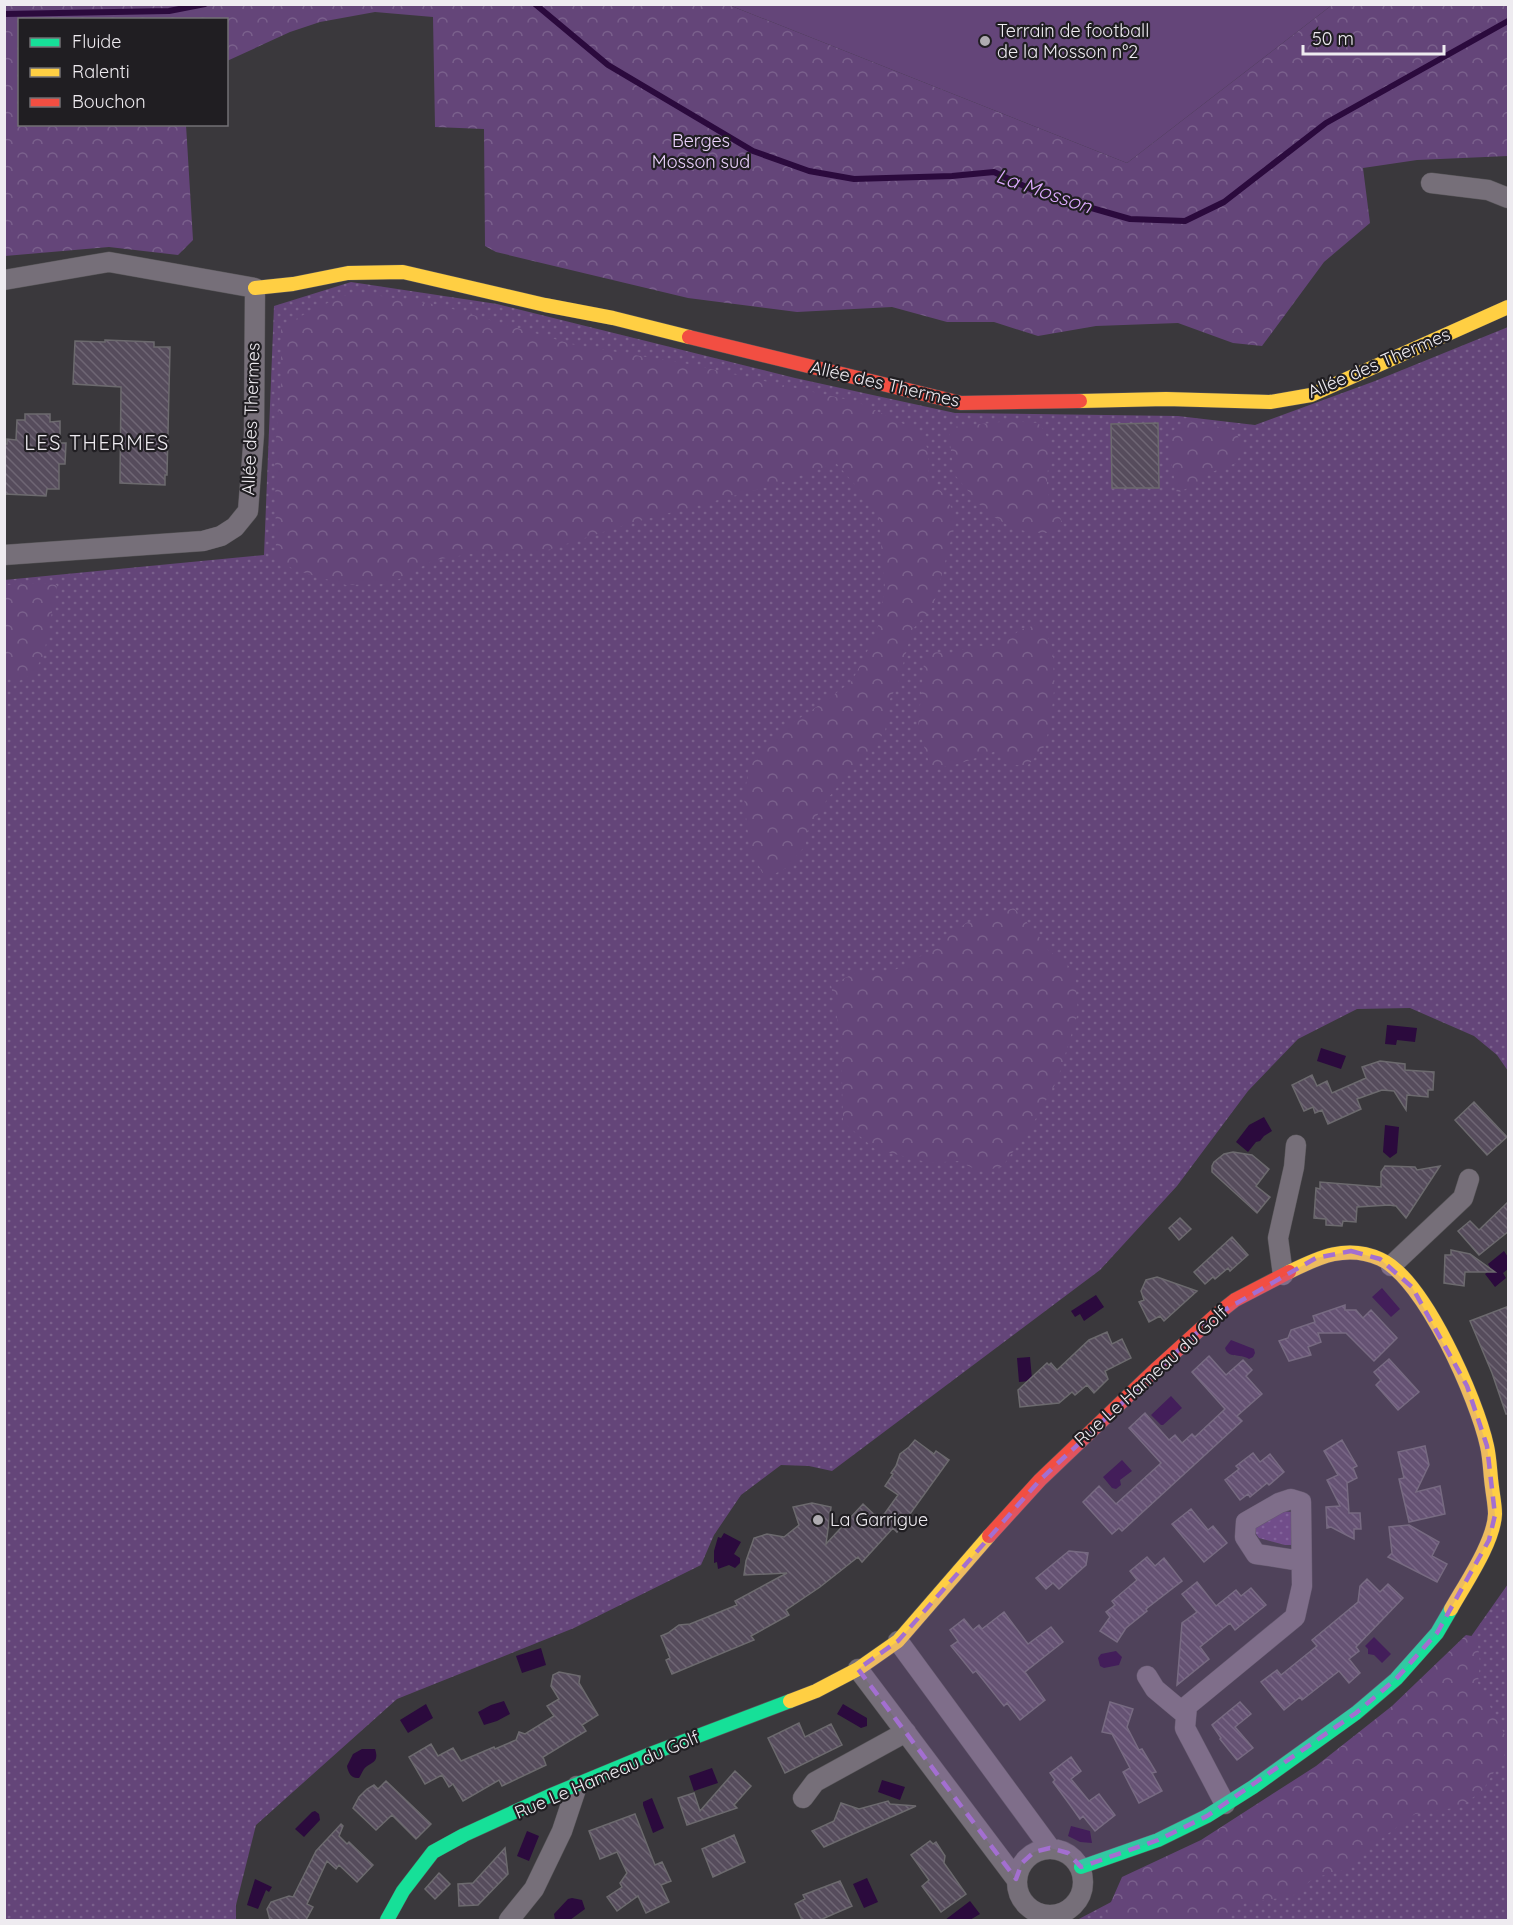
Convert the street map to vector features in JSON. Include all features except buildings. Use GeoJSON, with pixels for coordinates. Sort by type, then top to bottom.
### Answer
{"type":"FeatureCollection","features":[{"type":"Feature","properties":{"kind":"street"},"geometry":{"type":"LineString","coordinates":[[1431,183],[1488,190],[1509,198]]}},
{"type":"Feature","properties":{"kind":"street","name":"Allée des Thermes"},"geometry":{"type":"LineString","coordinates":[[4,280],[109,262],[255,288],[293,284],[348,273],[403,272],[545,305],[613,318],[961,403],[1166,399],[1270,402],[1321,390],[1509,307]]}},
{"type":"Feature","properties":{"kind":"street","name":"Allée des Thermes"},"geometry":{"type":"LineString","coordinates":[[4,555],[203,541],[221,536],[236,527],[248,511],[254,434],[255,288]]}},
{"type":"Feature","properties":{"kind":"street"},"geometry":{"type":"LineString","coordinates":[[1283,1275],[1278,1238],[1294,1167],[1296,1145]]}},
{"type":"Feature","properties":{"kind":"street"},"geometry":{"type":"LineString","coordinates":[[1391,1266],[1463,1198],[1468,1179]]}},
{"type":"Feature","properties":{"kind":"street","name":"Rue Le Hameau du Golf"},"geometry":{"type":"LineString","coordinates":[[387,1920],[403,1891],[434,1852],[464,1835],[549,1796],[653,1753],[816,1691],[858,1669],[898,1641],[1003,1519],[1085,1435],[1235,1300],[1316,1258],[1351,1251],[1380,1258],[1413,1287],[1438,1327],[1467,1386],[1487,1446],[1495,1515],[1489,1540],[1437,1633],[1396,1679],[1356,1713],[1207,1816],[1158,1840],[1081,1867]]}},
{"type":"Feature","properties":{"kind":"street"},"geometry":{"type":"LineString","coordinates":[[1225,1804],[1185,1728],[1187,1706],[1295,1617],[1302,1586],[1301,1561]]}},
{"type":"Feature","properties":{"kind":"street"},"geometry":{"type":"LineString","coordinates":[[898,1641],[1050,1848]]}},
{"type":"Feature","properties":{"kind":"street"},"geometry":{"type":"LineString","coordinates":[[858,1669],[1016,1879],[1025,1915],[1074,1915],[1084,1882],[1081,1867],[1068,1853],[1050,1848],[1034,1852],[1022,1863],[1016,1879]]}},
{"type":"Feature","properties":{"kind":"street"},"geometry":{"type":"LineString","coordinates":[[1147,1676],[1155,1689],[1186,1715]]}},
{"type":"Feature","properties":{"kind":"street"},"geometry":{"type":"LineString","coordinates":[[803,1798],[815,1782],[906,1732]]}},
{"type":"Feature","properties":{"kind":"street"},"geometry":{"type":"LineString","coordinates":[[508,1920],[534,1889],[562,1831],[577,1786]]}},
{"type":"Feature","properties":{"kind":"highlighted area"},"geometry":{"type":"Polygon","coordinates":[[[1351,1251],[1380,1259],[1412,1287],[1467,1386],[1487,1446],[1495,1515],[1489,1540],[1437,1633],[1396,1679],[1356,1713],[1207,1816],[1158,1840],[1081,1867],[1068,1853],[1050,1848],[1034,1852],[1022,1863],[1016,1879],[858,1669],[898,1641],[1040,1480],[1216,1315],[1316,1258],[1351,1251]]]}},
{"type":"Feature","properties":{"kind":"green space","name":"Berges Mosson sud"},"geometry":{"type":"Polygon","coordinates":[[[5,5],[729,5],[1127,163],[1332,5],[1508,5],[1508,156],[1417,160],[1363,168],[1370,223],[1324,262],[1262,346],[1233,343],[1178,323],[1096,326],[1038,336],[994,322],[947,322],[892,307],[797,312],[688,298],[496,252],[485,246],[484,129],[435,127],[433,17],[375,12],[320,22],[290,32],[228,61],[228,18],[18,18],[18,126],[186,126],[193,240],[178,255],[109,247],[5,256],[5,5]]]}},
{"type":"Feature","properties":{"kind":"green space"},"geometry":{"type":"Polygon","coordinates":[[[729,5],[1332,5],[1127,163],[729,5]]]}},
{"type":"Feature","properties":{"kind":"green space"},"geometry":{"type":"Polygon","coordinates":[[[351,282],[497,304],[795,378],[955,413],[1178,416],[1255,425],[1375,381],[1508,327],[1508,1071],[1497,1055],[1474,1036],[1410,1008],[1357,1009],[1298,1039],[1248,1091],[1177,1186],[1100,1270],[832,1471],[809,1466],[781,1465],[741,1495],[714,1535],[701,1565],[574,1628],[397,1699],[256,1825],[236,1905],[236,1920],[5,1920],[4,580],[264,555],[274,306],[351,282]]]}},
{"type":"Feature","properties":{"kind":"green space"},"geometry":{"type":"Polygon","coordinates":[[[368,294],[439,305],[575,345],[688,364],[858,402],[918,431],[928,449],[929,479],[944,494],[957,518],[933,607],[912,630],[898,684],[890,699],[885,732],[828,798],[805,835],[806,845],[786,868],[765,879],[749,844],[744,798],[749,766],[783,729],[852,681],[877,632],[885,588],[878,511],[836,463],[771,486],[628,524],[545,551],[477,553],[434,560],[390,584],[346,585],[295,570],[276,559],[275,450],[281,383],[281,328],[342,296],[368,294]]]}},
{"type":"Feature","properties":{"kind":"green space"},"geometry":{"type":"Polygon","coordinates":[[[1009,421],[1038,423],[1044,430],[1049,446],[1047,488],[1063,524],[1053,533],[1033,533],[1013,528],[992,516],[954,474],[949,436],[953,427],[1009,421]]]}},
{"type":"Feature","properties":{"kind":"green space"},"geometry":{"type":"Polygon","coordinates":[[[1189,421],[1234,430],[1244,447],[1236,463],[1212,472],[1177,493],[1171,462],[1172,431],[1189,421]]]}},
{"type":"Feature","properties":{"kind":"green space"},"geometry":{"type":"Polygon","coordinates":[[[42,583],[57,585],[44,654],[33,674],[19,681],[5,677],[5,585],[42,583]]]}},
{"type":"Feature","properties":{"kind":"green space"},"geometry":{"type":"Polygon","coordinates":[[[1042,623],[1053,649],[1054,691],[1050,727],[1043,749],[1027,766],[1005,764],[999,750],[958,764],[931,769],[918,727],[925,652],[952,653],[974,646],[999,646],[1020,630],[1042,623]]]}},
{"type":"Feature","properties":{"kind":"green space"},"geometry":{"type":"Polygon","coordinates":[[[1014,908],[1048,950],[1075,971],[1078,1013],[1057,1081],[1031,1127],[1002,1167],[979,1171],[958,1161],[930,1163],[875,1149],[843,1122],[841,1039],[831,985],[855,973],[895,970],[928,952],[966,923],[1014,908]]]}},
{"type":"Feature","properties":{"kind":"green space"},"geometry":{"type":"Polygon","coordinates":[[[1282,1511],[1291,1512],[1294,1516],[1296,1545],[1285,1545],[1259,1538],[1254,1531],[1256,1525],[1282,1511]]]}},
{"type":"Feature","properties":{"kind":"green space"},"geometry":{"type":"Polygon","coordinates":[[[1508,1584],[1508,1920],[1077,1920],[1132,1891],[1282,1802],[1463,1648],[1508,1584]]]}},
{"type":"Feature","properties":{"kind":"green space"},"geometry":{"type":"Polygon","coordinates":[[[1466,1635],[1477,1637],[1480,1663],[1478,1683],[1506,1737],[1504,1756],[1483,1790],[1460,1807],[1415,1814],[1343,1870],[1314,1878],[1291,1897],[1246,1902],[1227,1920],[1106,1920],[1104,1918],[1122,1877],[1201,1840],[1316,1766],[1392,1706],[1466,1635]]]}},
{"type":"Feature","properties":{"kind":"shaded area"},"geometry":{"type":"Polygon","coordinates":[[[1387,1025],[1417,1028],[1415,1042],[1397,1040],[1396,1045],[1385,1044],[1387,1025]]]}},
{"type":"Feature","properties":{"kind":"shaded area"},"geometry":{"type":"Polygon","coordinates":[[[1321,1048],[1346,1056],[1341,1069],[1317,1061],[1321,1048]]]}},
{"type":"Feature","properties":{"kind":"shaded area"},"geometry":{"type":"Polygon","coordinates":[[[1264,1117],[1272,1131],[1256,1142],[1248,1152],[1236,1142],[1249,1125],[1264,1117]]]}},
{"type":"Feature","properties":{"kind":"shaded area"},"geometry":{"type":"Polygon","coordinates":[[[1385,1125],[1399,1127],[1397,1153],[1390,1158],[1383,1152],[1385,1125]]]}},
{"type":"Feature","properties":{"kind":"shaded area"},"geometry":{"type":"Polygon","coordinates":[[[1504,1251],[1508,1257],[1508,1269],[1503,1273],[1506,1278],[1495,1287],[1485,1274],[1491,1269],[1488,1264],[1504,1251]]]}},
{"type":"Feature","properties":{"kind":"shaded area"},"geometry":{"type":"Polygon","coordinates":[[[1382,1288],[1400,1309],[1391,1317],[1372,1297],[1382,1288]]]}},
{"type":"Feature","properties":{"kind":"shaded area"},"geometry":{"type":"Polygon","coordinates":[[[1096,1295],[1104,1307],[1084,1321],[1080,1314],[1075,1317],[1071,1311],[1096,1295]]]}},
{"type":"Feature","properties":{"kind":"shaded area"},"geometry":{"type":"Polygon","coordinates":[[[1231,1340],[1254,1349],[1253,1357],[1249,1359],[1229,1354],[1225,1348],[1231,1340]]]}},
{"type":"Feature","properties":{"kind":"shaded area"},"geometry":{"type":"Polygon","coordinates":[[[1030,1357],[1032,1379],[1019,1382],[1017,1358],[1030,1357]]]}},
{"type":"Feature","properties":{"kind":"shaded area"},"geometry":{"type":"Polygon","coordinates":[[[1171,1396],[1182,1408],[1161,1425],[1151,1415],[1171,1396]]]}},
{"type":"Feature","properties":{"kind":"shaded area"},"geometry":{"type":"Polygon","coordinates":[[[1122,1460],[1132,1471],[1120,1480],[1121,1485],[1116,1489],[1112,1488],[1103,1477],[1122,1460]]]}},
{"type":"Feature","properties":{"kind":"shaded area"},"geometry":{"type":"Polygon","coordinates":[[[724,1533],[741,1542],[734,1554],[740,1558],[740,1563],[735,1568],[729,1565],[718,1569],[717,1562],[714,1563],[714,1551],[718,1537],[721,1538],[724,1533]]]}},
{"type":"Feature","properties":{"kind":"shaded area"},"geometry":{"type":"Polygon","coordinates":[[[1374,1637],[1391,1654],[1382,1663],[1374,1655],[1368,1654],[1365,1646],[1374,1637]]]}},
{"type":"Feature","properties":{"kind":"shaded area"},"geometry":{"type":"Polygon","coordinates":[[[541,1648],[546,1665],[522,1673],[516,1656],[541,1648]]]}},
{"type":"Feature","properties":{"kind":"shaded area"},"geometry":{"type":"Polygon","coordinates":[[[1116,1651],[1122,1657],[1119,1665],[1104,1668],[1100,1666],[1098,1658],[1101,1654],[1116,1651]]]}},
{"type":"Feature","properties":{"kind":"shaded area"},"geometry":{"type":"Polygon","coordinates":[[[504,1701],[510,1714],[484,1725],[478,1712],[504,1701]]]}},
{"type":"Feature","properties":{"kind":"shaded area"},"geometry":{"type":"Polygon","coordinates":[[[426,1704],[433,1718],[408,1733],[400,1720],[426,1704]]]}},
{"type":"Feature","properties":{"kind":"shaded area"},"geometry":{"type":"Polygon","coordinates":[[[843,1704],[867,1718],[867,1726],[861,1728],[837,1714],[843,1704]]]}},
{"type":"Feature","properties":{"kind":"shaded area"},"geometry":{"type":"Polygon","coordinates":[[[362,1749],[375,1749],[376,1757],[359,1778],[356,1778],[350,1775],[347,1766],[353,1754],[362,1749]]]}},
{"type":"Feature","properties":{"kind":"shaded area"},"geometry":{"type":"Polygon","coordinates":[[[712,1768],[718,1783],[694,1791],[689,1776],[712,1768]]]}},
{"type":"Feature","properties":{"kind":"shaded area"},"geometry":{"type":"Polygon","coordinates":[[[882,1780],[905,1787],[900,1800],[878,1792],[882,1780]]]}},
{"type":"Feature","properties":{"kind":"shaded area"},"geometry":{"type":"Polygon","coordinates":[[[652,1798],[664,1828],[653,1833],[643,1805],[643,1802],[652,1798]]]}},
{"type":"Feature","properties":{"kind":"shaded area"},"geometry":{"type":"Polygon","coordinates":[[[315,1811],[319,1814],[320,1820],[304,1837],[295,1829],[315,1811]]]}},
{"type":"Feature","properties":{"kind":"shaded area"},"geometry":{"type":"Polygon","coordinates":[[[1071,1826],[1090,1831],[1092,1843],[1080,1842],[1068,1836],[1071,1826]]]}},
{"type":"Feature","properties":{"kind":"shaded area"},"geometry":{"type":"Polygon","coordinates":[[[527,1831],[539,1836],[529,1861],[517,1856],[527,1831]]]}},
{"type":"Feature","properties":{"kind":"shaded area"},"geometry":{"type":"Polygon","coordinates":[[[867,1878],[878,1902],[864,1908],[853,1884],[867,1878]]]}},
{"type":"Feature","properties":{"kind":"shaded area"},"geometry":{"type":"Polygon","coordinates":[[[255,1879],[272,1887],[269,1892],[266,1890],[258,1909],[247,1905],[255,1879]]]}},
{"type":"Feature","properties":{"kind":"shaded area"},"geometry":{"type":"Polygon","coordinates":[[[568,1899],[582,1900],[585,1909],[570,1920],[555,1920],[554,1914],[568,1899]]]}},
{"type":"Feature","properties":{"kind":"shaded area"},"geometry":{"type":"Polygon","coordinates":[[[970,1901],[980,1914],[970,1920],[945,1920],[970,1901]]]}},
{"type":"Feature","properties":{"kind":"waterway","name":"La Mosson"},"geometry":{"type":"LineString","coordinates":[[4,14],[169,11],[205,4]]}},
{"type":"Feature","properties":{"kind":"waterway","name":"La Mosson"},"geometry":{"type":"LineString","coordinates":[[535,4],[608,65],[753,151],[809,171],[854,179],[952,176],[994,172],[1039,193],[1130,219],[1185,221],[1224,202],[1326,123],[1508,21]]}},
{"type":"Feature","properties":{"kind":"traffic: fast"},"geometry":{"type":"LineString","coordinates":[[1081,1867],[1158,1840],[1207,1816],[1253,1787],[1356,1713],[1396,1679],[1437,1633],[1451,1609]]}},
{"type":"Feature","properties":{"kind":"traffic: fast"},"geometry":{"type":"LineString","coordinates":[[387,1920],[403,1891],[433,1852],[464,1835],[549,1796],[653,1753],[790,1701]]}},
{"type":"Feature","properties":{"kind":"traffic: slow"},"geometry":{"type":"LineString","coordinates":[[255,288],[293,284],[348,273],[403,272],[689,337]]}},
{"type":"Feature","properties":{"kind":"traffic: slow"},"geometry":{"type":"LineString","coordinates":[[1080,401],[1166,399],[1270,402],[1311,395],[1508,307]]}},
{"type":"Feature","properties":{"kind":"traffic: slow"},"geometry":{"type":"LineString","coordinates":[[1289,1272],[1333,1254],[1356,1253],[1380,1259],[1397,1271],[1414,1290],[1431,1314],[1446,1342],[1472,1400],[1487,1446],[1495,1514],[1490,1537],[1484,1550],[1451,1609]]}},
{"type":"Feature","properties":{"kind":"traffic: slow"},"geometry":{"type":"LineString","coordinates":[[790,1701],[816,1691],[858,1669],[898,1641],[989,1536]]}},
{"type":"Feature","properties":{"kind":"traffic: jam"},"geometry":{"type":"LineString","coordinates":[[689,337],[961,403],[1080,401]]}},
{"type":"Feature","properties":{"kind":"traffic: jam"},"geometry":{"type":"LineString","coordinates":[[989,1536],[1040,1480],[1216,1315],[1235,1300],[1289,1272]]}},
{"type":"Feature","properties":{"kind":"place","name":"Terrain de football de la Mosson n°2"},"geometry":{"type":"Point","coordinates":[985,41]}},
{"type":"Feature","properties":{"kind":"place","name":"La Garrigue"},"geometry":{"type":"Point","coordinates":[818,1520]}},
{"type":"Feature","properties":{"kind":"district","name":"LES THERMES"},"geometry":{"type":"Point","coordinates":[97,443]}}]}
